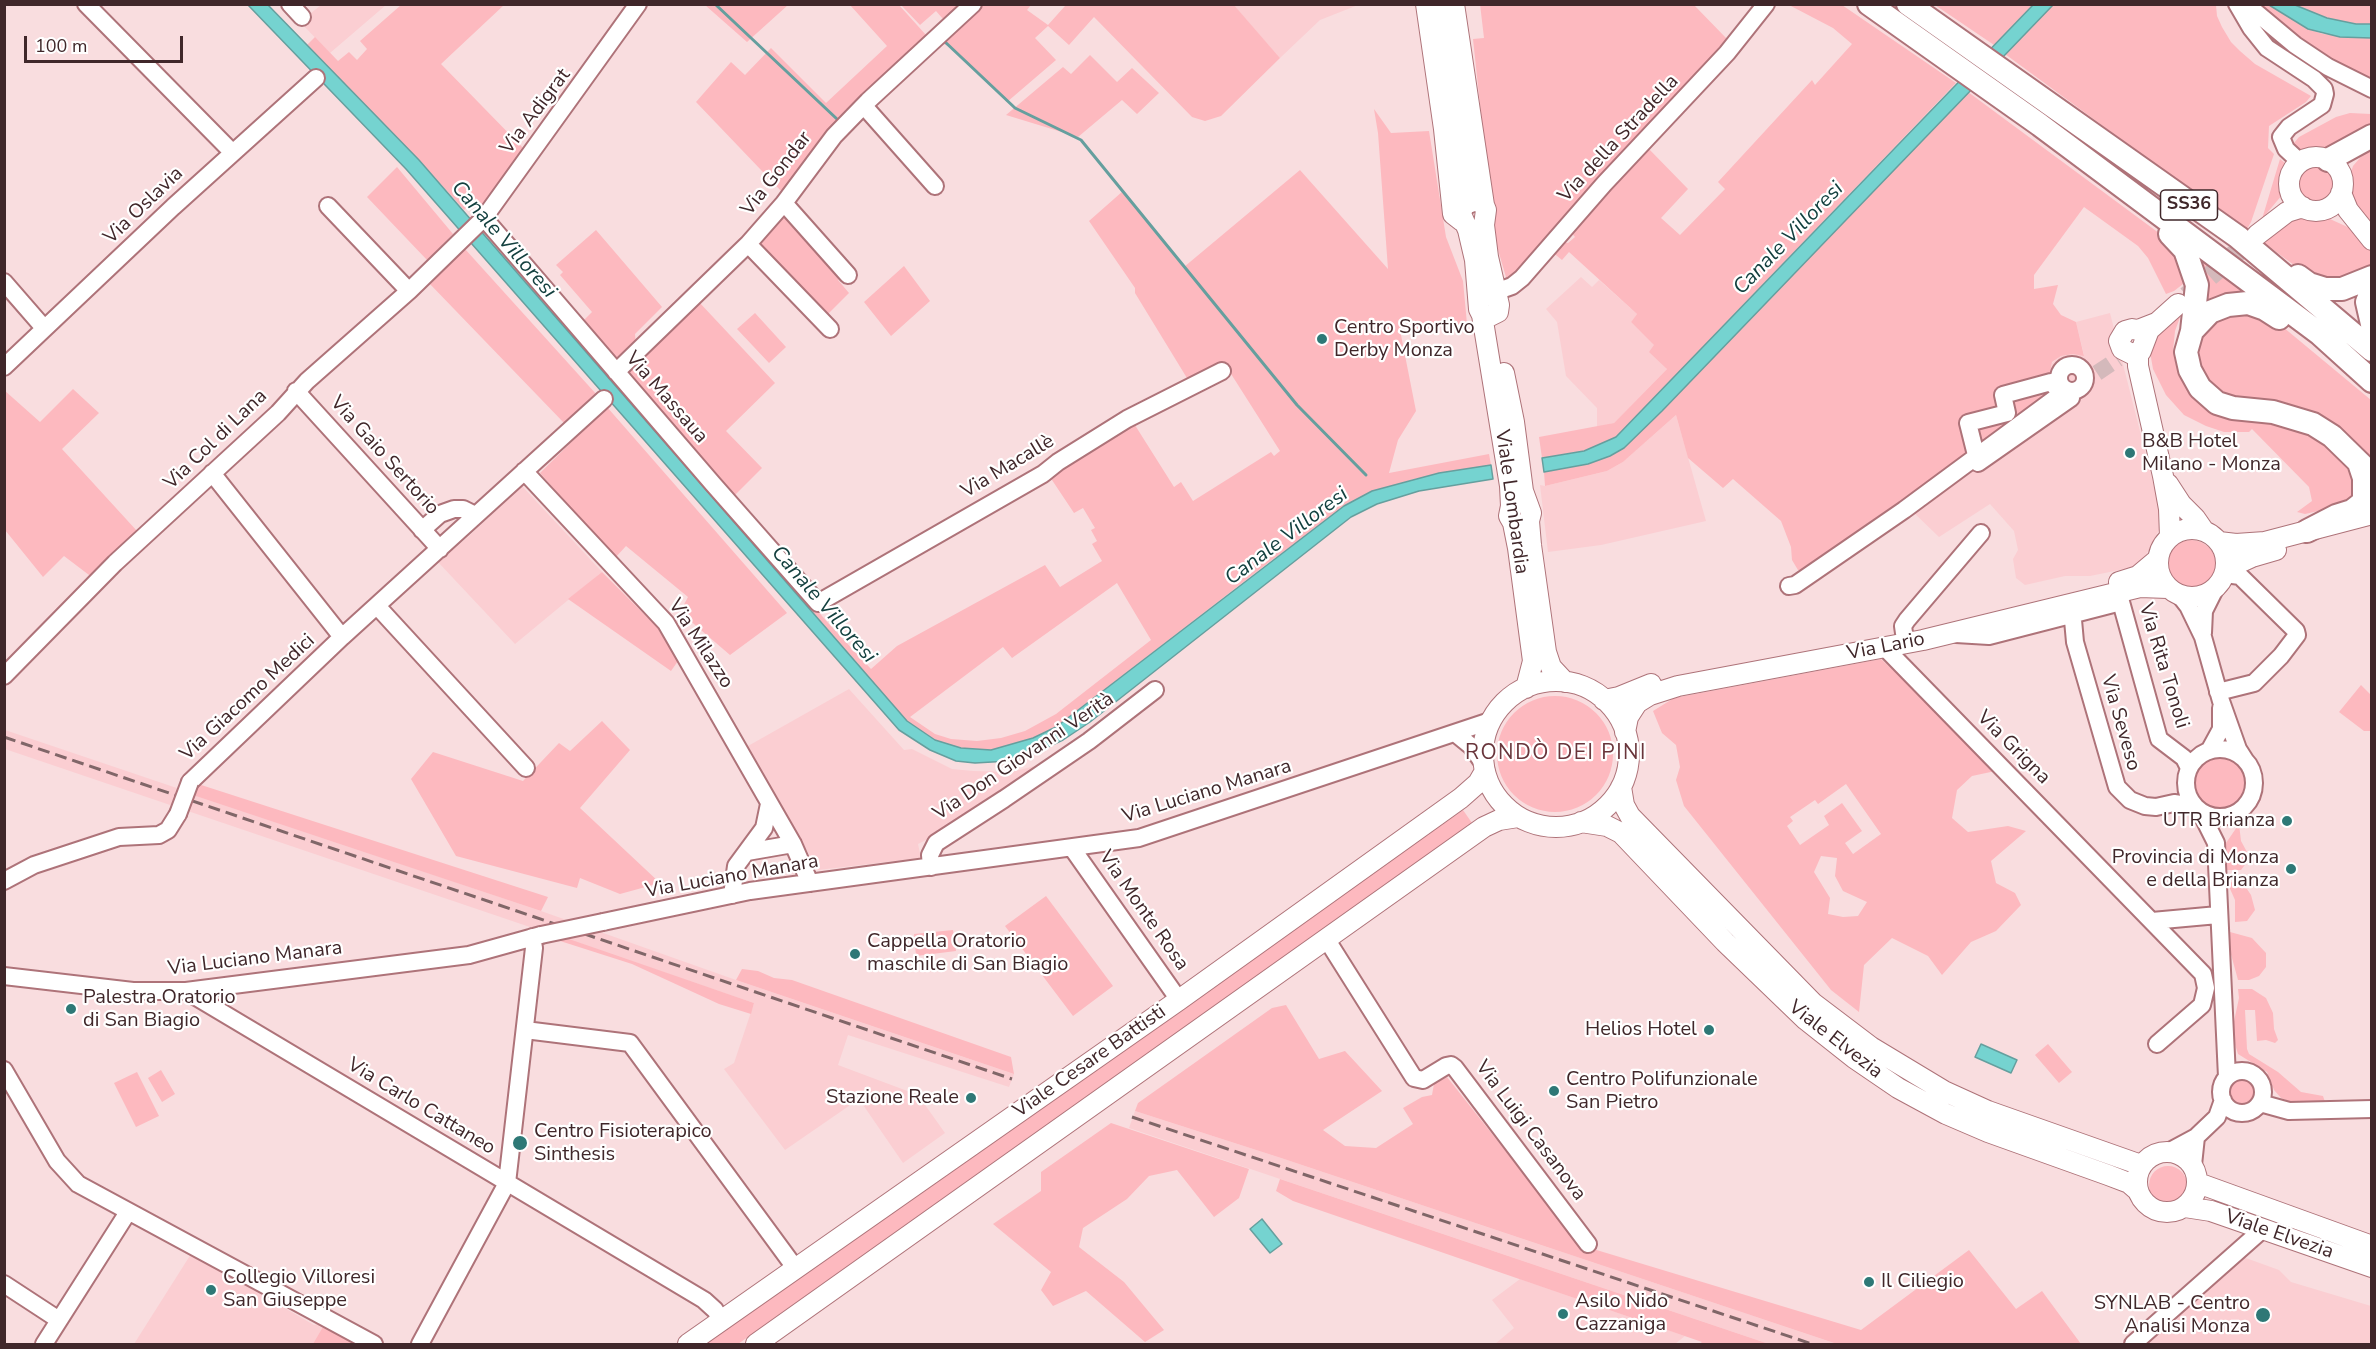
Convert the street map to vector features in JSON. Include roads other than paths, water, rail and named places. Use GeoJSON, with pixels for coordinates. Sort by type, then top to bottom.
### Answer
{"type":"FeatureCollection","features":[{"type":"Feature","properties":{"kind":"highway"},"geometry":{"type":"LineString","coordinates":[[1440,4],[1472,210]]}},
{"type":"Feature","properties":{"kind":"highway","name":"SS36"},"geometry":{"type":"LineString","coordinates":[[1869,4],[2040,125],[2320,334],[2372,381]]}},
{"type":"Feature","properties":{"kind":"highway","name":"SS36"},"geometry":{"type":"LineString","coordinates":[[1908,4],[1999,70],[2248,236],[2372,350]]}},
{"type":"Feature","properties":{"kind":"highway"},"geometry":{"type":"LineString","coordinates":[[2040,125],[2050,147],[2173,236],[2185,250],[2197,285],[2192,331],[2187,346],[2187,361],[2194,380],[2207,396],[2217,403],[2233,408],[2273,412],[2313,424],[2332,436],[2365,469],[2364,499],[2361,504],[2352,511],[2336,516],[2307,531]]}},
{"type":"Feature","properties":{"kind":"highway"},"geometry":{"type":"LineString","coordinates":[[2336,175],[2370,136]]}},
{"type":"Feature","properties":{"kind":"highway"},"geometry":{"type":"LineString","coordinates":[[2248,236],[2268,255],[2309,284],[2317,287],[2342,288],[2372,277]]}},
{"type":"Feature","properties":{"kind":"highway"},"geometry":{"type":"LineString","coordinates":[[2372,290],[2367,302],[2372,324]]}},
{"type":"Feature","properties":{"kind":"highway"},"geometry":{"type":"LineString","coordinates":[[2192,331],[2210,312],[2228,305],[2248,303],[2265,309],[2287,323],[2360,384],[2372,386]]}},
{"type":"Feature","properties":{"kind":"main road","name":"Viale Lombardia"},"geometry":{"type":"LineString","coordinates":[[1426,4],[1454,214],[1472,210]]}},
{"type":"Feature","properties":{"kind":"main road","name":"Viale Lombardia"},"geometry":{"type":"LineString","coordinates":[[1454,4],[1472,210],[1488,257],[1499,305],[1498,312],[1488,315]]}},
{"type":"Feature","properties":{"kind":"main road"},"geometry":{"type":"LineString","coordinates":[[2357,224],[2343,216],[2305,203],[2290,176],[2300,162],[2314,157],[2336,175],[2348,210],[2372,240]]}},
{"type":"Feature","properties":{"kind":"main road"},"geometry":{"type":"LineString","coordinates":[[2248,236],[2305,203],[2330,207],[2336,175]]}},
{"type":"Feature","properties":{"kind":"main road","name":"Viale Lombardia"},"geometry":{"type":"LineString","coordinates":[[1472,210],[1468,230],[1475,260],[1478,301],[1495,330],[1514,422],[1524,491],[1531,513],[1530,537],[1546,652],[1551,667],[1565,682]]}},
{"type":"Feature","properties":{"kind":"main road"},"geometry":{"type":"LineString","coordinates":[[2170,537],[2169,509],[2136,347],[2178,304]]}},
{"type":"Feature","properties":{"kind":"main road","name":"Viale Lombardia"},"geometry":{"type":"LineString","coordinates":[[1488,315],[1510,486],[1509,516],[1513,523],[1518,548],[1533,661],[1526,688]]}},
{"type":"Feature","properties":{"kind":"main road"},"geometry":{"type":"LineString","coordinates":[[2163,476],[2181,504],[2224,550],[2222,577]]}},
{"type":"Feature","properties":{"kind":"main road"},"geometry":{"type":"LineString","coordinates":[[2206,530],[2236,544],[2265,542],[2372,514]]}},
{"type":"Feature","properties":{"kind":"main road"},"geometry":{"type":"LineString","coordinates":[[2307,531],[2270,534],[2192,529],[2181,531],[2170,537],[2161,547],[2157,560],[2159,576],[2174,592],[2197,597],[2252,556],[2372,525]]}},
{"type":"Feature","properties":{"kind":"main road","name":"Via Lario"},"geometry":{"type":"LineString","coordinates":[[1604,700],[1690,673],[1904,633],[2125,580],[2143,573],[2157,560]]}},
{"type":"Feature","properties":{"kind":"main road","name":"Via Lario"},"geometry":{"type":"LineString","coordinates":[[1625,732],[1628,717],[1634,706],[1642,699],[1659,692],[1712,679],[1950,634],[2140,587],[2174,592]]}},
{"type":"Feature","properties":{"kind":"main road"},"geometry":{"type":"LineString","coordinates":[[1545,682],[1565,682],[1590,689],[1617,714],[1625,732],[1629,760],[1621,787],[1604,808],[1581,822],[1564,826],[1546,826],[1518,817],[1503,805],[1491,789],[1484,767],[1484,742],[1490,721],[1511,696],[1545,682]]}},
{"type":"Feature","properties":{"kind":"main road","name":"Viale Cesare Battisti"},"geometry":{"type":"LineString","coordinates":[[688,1344],[1179,1000],[1461,798],[1478,783],[1484,767]]}},
{"type":"Feature","properties":{"kind":"main road","name":"Viale Elvezia"},"geometry":{"type":"LineString","coordinates":[[1621,787],[1624,805],[1630,816],[1813,1003],[1871,1047],[1944,1091],[1988,1111],[2141,1165]]}},
{"type":"Feature","properties":{"kind":"main road","name":"Viale Cesare Battisti"},"geometry":{"type":"LineString","coordinates":[[756,1344],[1484,827],[1499,820],[1518,817]]}},
{"type":"Feature","properties":{"kind":"main road","name":"Viale Elvezia"},"geometry":{"type":"LineString","coordinates":[[1581,822],[1607,825],[1617,830],[1725,942],[1806,1020],[1836,1045],[1898,1088],[1946,1114],[1988,1132],[2118,1179],[2137,1190],[2141,1199],[2157,1210],[2176,1211],[2185,1207],[2211,1211],[2372,1267]]}},
{"type":"Feature","properties":{"kind":"main road"},"geometry":{"type":"LineString","coordinates":[[2137,1190],[2137,1173],[2141,1165],[2154,1154],[2170,1151]]}},
{"type":"Feature","properties":{"kind":"main road","name":"Viale Elvezia"},"geometry":{"type":"LineString","coordinates":[[2170,1151],[2187,1158],[2195,1174],[2372,1246]]}},
{"type":"Feature","properties":{"kind":"main road"},"geometry":{"type":"LineString","coordinates":[[2185,1207],[2196,1192],[2195,1174]]}},
{"type":"Feature","properties":{"kind":"street"},"geometry":{"type":"LineString","coordinates":[[86,4],[232,152]]}},
{"type":"Feature","properties":{"kind":"street"},"geometry":{"type":"LineString","coordinates":[[290,4],[302,18]]}},
{"type":"Feature","properties":{"kind":"street","name":"Via Adigrat"},"geometry":{"type":"LineString","coordinates":[[462,238],[482,220],[638,4]]}},
{"type":"Feature","properties":{"kind":"street","name":"Via Gondar"},"geometry":{"type":"LineString","coordinates":[[616,372],[748,244],[784,203],[834,136],[864,105],[973,4]]}},
{"type":"Feature","properties":{"kind":"street","name":"Via della Stradella"},"geometry":{"type":"LineString","coordinates":[[1495,292],[1512,286],[1522,278],[1604,184],[1727,53],[1766,4]]}},
{"type":"Feature","properties":{"kind":"street"},"geometry":{"type":"LineString","coordinates":[[2237,4],[2251,28],[2267,48],[2314,79],[2324,89],[2325,99],[2322,105],[2289,127],[2280,137],[2286,149],[2300,162]]}},
{"type":"Feature","properties":{"kind":"street"},"geometry":{"type":"LineString","coordinates":[[2246,4],[2295,45],[2328,67],[2372,88]]}},
{"type":"Feature","properties":{"kind":"street","name":"Via Oslavia"},"geometry":{"type":"LineString","coordinates":[[4,367],[232,152],[316,78]]}},
{"type":"Feature","properties":{"kind":"street"},"geometry":{"type":"LineString","coordinates":[[864,105],[935,186]]}},
{"type":"Feature","properties":{"kind":"street"},"geometry":{"type":"LineString","coordinates":[[784,203],[848,275]]}},
{"type":"Feature","properties":{"kind":"street"},"geometry":{"type":"LineString","coordinates":[[328,206],[409,291]]}},
{"type":"Feature","properties":{"kind":"street","name":"Via Massaua"},"geometry":{"type":"LineString","coordinates":[[482,220],[818,603]]}},
{"type":"Feature","properties":{"kind":"street","name":"Via Col di Lana"},"geometry":{"type":"LineString","coordinates":[[4,676],[116,563],[212,472],[278,414],[297,391],[409,291],[462,238]]}},
{"type":"Feature","properties":{"kind":"street"},"geometry":{"type":"LineString","coordinates":[[748,244],[830,329]]}},
{"type":"Feature","properties":{"kind":"street"},"geometry":{"type":"LineString","coordinates":[[4,282],[44,328]]}},
{"type":"Feature","properties":{"kind":"street"},"geometry":{"type":"LineString","coordinates":[[2063,392],[2058,376],[2066,366],[2078,366],[2091,374]]}},
{"type":"Feature","properties":{"kind":"street","name":"Via Macallè"},"geometry":{"type":"LineString","coordinates":[[818,603],[1043,474],[1058,462],[1127,419],[1222,371]]}},
{"type":"Feature","properties":{"kind":"street"},"geometry":{"type":"LineString","coordinates":[[1976,458],[1968,423],[2007,414],[2003,394],[2051,382],[2063,392]]}},
{"type":"Feature","properties":{"kind":"street","name":"Via Gaio Sertorio"},"geometry":{"type":"LineString","coordinates":[[297,391],[440,549]]}},
{"type":"Feature","properties":{"kind":"street"},"geometry":{"type":"LineString","coordinates":[[1788,586],[1795,585],[1976,458],[2063,392]]}},
{"type":"Feature","properties":{"kind":"street","name":"Via Giacomo Medici"},"geometry":{"type":"LineString","coordinates":[[4,881],[33,865],[119,837],[159,834],[168,830],[178,814],[190,782],[342,637],[604,399]]}},
{"type":"Feature","properties":{"kind":"street","name":"Via Milazzo"},"geometry":{"type":"LineString","coordinates":[[524,471],[666,623],[793,844],[810,883]]}},
{"type":"Feature","properties":{"kind":"street"},"geometry":{"type":"LineString","coordinates":[[212,472],[342,637]]}},
{"type":"Feature","properties":{"kind":"street"},"geometry":{"type":"LineString","coordinates":[[422,530],[440,514],[453,509],[463,509],[475,515]]}},
{"type":"Feature","properties":{"kind":"street"},"geometry":{"type":"LineString","coordinates":[[1904,633],[1903,626],[1906,620],[1981,533]]}},
{"type":"Feature","properties":{"kind":"street"},"geometry":{"type":"LineString","coordinates":[[2203,637],[2204,611],[2222,577],[2240,576],[2297,634],[2281,656],[2254,683],[2219,696]]}},
{"type":"Feature","properties":{"kind":"street"},"geometry":{"type":"LineString","coordinates":[[2174,592],[2188,606],[2203,637],[2219,696],[2238,748],[2253,774],[2254,787],[2250,800],[2231,820],[2216,843]]}},
{"type":"Feature","properties":{"kind":"street","name":"Via Rita Tonoli"},"geometry":{"type":"LineString","coordinates":[[2075,613],[2121,602],[2159,739],[2184,758],[2187,774]]}},
{"type":"Feature","properties":{"kind":"street"},"geometry":{"type":"LineString","coordinates":[[377,606],[526,768]]}},
{"type":"Feature","properties":{"kind":"street"},"geometry":{"type":"LineString","coordinates":[[1950,634],[1982,637],[2075,613]]}},
{"type":"Feature","properties":{"kind":"street","name":"Via Seveso"},"geometry":{"type":"LineString","coordinates":[[2075,613],[2073,620],[2075,642],[2113,779],[2123,794],[2139,804]]}},
{"type":"Feature","properties":{"kind":"street"},"geometry":{"type":"LineString","coordinates":[[2047,620],[2059,625],[2075,642]]}},
{"type":"Feature","properties":{"kind":"street","name":"Via Grigna"},"geometry":{"type":"LineString","coordinates":[[1888,647],[1889,652],[2203,974],[2206,988],[2202,1005],[2157,1044]]}},
{"type":"Feature","properties":{"kind":"street","name":"Via Don Giovanni Verità"},"geometry":{"type":"LineString","coordinates":[[931,867],[930,855],[936,843],[1004,800],[1089,741],[1155,690]]}},
{"type":"Feature","properties":{"kind":"street"},"geometry":{"type":"LineString","coordinates":[[2209,751],[2221,729],[2219,696]]}},
{"type":"Feature","properties":{"kind":"street","name":"Via Luciano Manara"},"geometry":{"type":"LineString","coordinates":[[4,976],[134,991],[186,992],[469,955],[536,936],[750,891],[1127,841],[1490,721]]}},
{"type":"Feature","properties":{"kind":"street"},"geometry":{"type":"LineString","coordinates":[[1455,733],[1471,746],[1484,767]]}},
{"type":"Feature","properties":{"kind":"street"},"geometry":{"type":"LineString","coordinates":[[2139,804],[2170,796],[2198,756],[2209,751],[2228,750],[2239,754],[2246,761]]}},
{"type":"Feature","properties":{"kind":"street"},"geometry":{"type":"LineString","coordinates":[[2187,774],[2187,794],[2216,843],[2218,915],[2228,1053],[2234,1074]]}},
{"type":"Feature","properties":{"kind":"street"},"geometry":{"type":"LineString","coordinates":[[2139,804],[2152,807],[2174,803],[2197,808],[2213,817],[2223,818],[2241,810]]}},
{"type":"Feature","properties":{"kind":"street"},"geometry":{"type":"LineString","coordinates":[[732,895],[736,866],[764,828],[768,818],[769,804]]}},
{"type":"Feature","properties":{"kind":"street"},"geometry":{"type":"LineString","coordinates":[[745,856],[793,844]]}},
{"type":"Feature","properties":{"kind":"street","name":"Via Monte Rosa"},"geometry":{"type":"LineString","coordinates":[[1072,848],[1179,1000]]}},
{"type":"Feature","properties":{"kind":"street"},"geometry":{"type":"LineString","coordinates":[[745,856],[745,879],[750,891]]}},
{"type":"Feature","properties":{"kind":"street"},"geometry":{"type":"LineString","coordinates":[[2152,921],[2218,915]]}},
{"type":"Feature","properties":{"kind":"street"},"geometry":{"type":"LineString","coordinates":[[420,1344],[507,1183],[536,936]]}},
{"type":"Feature","properties":{"kind":"street","name":"Via Luigi Casanova"},"geometry":{"type":"LineString","coordinates":[[1327,940],[1414,1078],[1423,1080],[1446,1066],[1451,1065],[1455,1068],[1588,1244]]}},
{"type":"Feature","properties":{"kind":"street","name":"Via Carlo Cattaneo"},"geometry":{"type":"LineString","coordinates":[[186,992],[704,1300],[715,1310],[722,1321]]}},
{"type":"Feature","properties":{"kind":"street"},"geometry":{"type":"LineString","coordinates":[[525,1030],[630,1043],[796,1269]]}},
{"type":"Feature","properties":{"kind":"street"},"geometry":{"type":"LineString","coordinates":[[4,1070],[44,1141],[66,1174],[86,1189],[374,1344]]}},
{"type":"Feature","properties":{"kind":"street"},"geometry":{"type":"LineString","coordinates":[[2170,1151],[2196,1137],[2217,1118],[2236,1111],[2249,1111],[2260,1102],[2263,1090],[2261,1083],[2253,1074],[2234,1074],[2222,1088],[2223,1100],[2217,1118]]}},
{"type":"Feature","properties":{"kind":"street"},"geometry":{"type":"LineString","coordinates":[[4,1102],[15,1088]]}},
{"type":"Feature","properties":{"kind":"street"},"geometry":{"type":"LineString","coordinates":[[2223,1100],[2226,1105],[2236,1111]]}},
{"type":"Feature","properties":{"kind":"street"},"geometry":{"type":"LineString","coordinates":[[2260,1102],[2289,1111],[2372,1109]]}},
{"type":"Feature","properties":{"kind":"street"},"geometry":{"type":"LineString","coordinates":[[2195,1174],[2196,1137]]}},
{"type":"Feature","properties":{"kind":"street"},"geometry":{"type":"LineString","coordinates":[[44,1344],[128,1212]]}},
{"type":"Feature","properties":{"kind":"street"},"geometry":{"type":"LineString","coordinates":[[2236,1220],[2241,1232],[2242,1247]]}},
{"type":"Feature","properties":{"kind":"street"},"geometry":{"type":"LineString","coordinates":[[2133,1344],[2263,1229]]}},
{"type":"Feature","properties":{"kind":"street"},"geometry":{"type":"LineString","coordinates":[[4,1284],[59,1320]]}},
{"type":"Feature","properties":{"kind":"water"},"geometry":{"type":"Polygon","coordinates":[[[248,5],[268,5],[419,160],[907,721],[935,740],[961,748],[991,750],[1033,738],[1056,727],[1344,506],[1372,491],[1439,473],[1491,465],[1493,479],[1419,491],[1377,504],[1351,517],[1090,722],[1063,740],[1035,753],[1009,761],[975,763],[956,761],[930,750],[899,730],[406,169],[248,5]]]}},
{"type":"Feature","properties":{"kind":"water"},"geometry":{"type":"Polygon","coordinates":[[[2033,5],[2053,5],[1624,448],[1588,464],[1544,472],[1542,458],[1584,451],[1616,437],[2033,5]]]}},
{"type":"Feature","properties":{"kind":"water"},"geometry":{"type":"Polygon","coordinates":[[[2269,5],[2295,5],[2327,18],[2356,24],[2371,24],[2371,38],[2340,37],[2308,29],[2269,5]]]}},
{"type":"Feature","properties":{"kind":"water"},"geometry":{"type":"Polygon","coordinates":[[[1981,1044],[2017,1060],[2011,1073],[1975,1057],[1981,1044]]]}},
{"type":"Feature","properties":{"kind":"water"},"geometry":{"type":"Polygon","coordinates":[[[1262,1219],[1282,1244],[1270,1253],[1250,1229],[1262,1219]]]}},
{"type":"Feature","properties":{"kind":"waterway"},"geometry":{"type":"LineString","coordinates":[[715,4],[838,120],[841,118]]}},
{"type":"Feature","properties":{"kind":"waterway"},"geometry":{"type":"LineString","coordinates":[[943,40],[1015,108],[1081,140],[1297,405],[1366,475]]}},
{"type":"Feature","properties":{"kind":"tunnel"},"geometry":{"type":"LineString","coordinates":[[2187,296],[2257,235]]}},
{"type":"Feature","properties":{"kind":"tunnel"},"geometry":{"type":"LineString","coordinates":[[2097,373],[2118,359]]}},
{"type":"Feature","properties":{"kind":"railway"},"geometry":{"type":"LineString","coordinates":[[4,737],[1012,1079]]}},
{"type":"Feature","properties":{"kind":"railway"},"geometry":{"type":"LineString","coordinates":[[1132,1117],[1812,1344]]}},
{"type":"Feature","properties":{"kind":"place","name":"Centro Sportivo Derby Monza"},"geometry":{"type":"Point","coordinates":[1322,339]}},
{"type":"Feature","properties":{"kind":"place","name":"B&B Hotel Milano - Monza"},"geometry":{"type":"Point","coordinates":[2130,453]}},
{"type":"Feature","properties":{"kind":"place","name":"UTR Brianza"},"geometry":{"type":"Point","coordinates":[2287,821]}},
{"type":"Feature","properties":{"kind":"place","name":"Provincia di Monza e della Brianza"},"geometry":{"type":"Point","coordinates":[2291,869]}},
{"type":"Feature","properties":{"kind":"place","name":"Cappella Oratorio maschile di San Biagio"},"geometry":{"type":"Point","coordinates":[855,954]}},
{"type":"Feature","properties":{"kind":"place","name":"Palestra Oratorio di San Biagio"},"geometry":{"type":"Point","coordinates":[71,1009]}},
{"type":"Feature","properties":{"kind":"place","name":"Helios Hotel"},"geometry":{"type":"Point","coordinates":[1709,1030]}},
{"type":"Feature","properties":{"kind":"place","name":"Centro Polifunzionale San Pietro"},"geometry":{"type":"Point","coordinates":[1554,1091]}},
{"type":"Feature","properties":{"kind":"place","name":"Stazione Reale"},"geometry":{"type":"Point","coordinates":[971,1098]}},
{"type":"Feature","properties":{"kind":"place","name":"Centro Fisioterapico Sinthesis"},"geometry":{"type":"Point","coordinates":[520,1143]}},
{"type":"Feature","properties":{"kind":"place","name":"Il Ciliegio"},"geometry":{"type":"Point","coordinates":[1869,1282]}},
{"type":"Feature","properties":{"kind":"place","name":"Collegio Villoresi San Giuseppe"},"geometry":{"type":"Point","coordinates":[211,1290]}},
{"type":"Feature","properties":{"kind":"place","name":"Asilo Nido Cazzaniga"},"geometry":{"type":"Point","coordinates":[1563,1314]}},
{"type":"Feature","properties":{"kind":"place","name":"SYNLAB - Centro Analisi Monza"},"geometry":{"type":"Point","coordinates":[2263,1315]}},
{"type":"Feature","properties":{"kind":"district","name":"RONDÒ DEI PINI"},"geometry":{"type":"Point","coordinates":[1556,754]}},
{"type":"Feature","properties":{"kind":"water label","name":"Canale Villoresi"},"geometry":{"type":"Point","coordinates":[1789,239]}},
{"type":"Feature","properties":{"kind":"water label","name":"Canale Villoresi"},"geometry":{"type":"Point","coordinates":[503,240]}},
{"type":"Feature","properties":{"kind":"water label","name":"Canale Villoresi"},"geometry":{"type":"Point","coordinates":[1287,537]}},
{"type":"Feature","properties":{"kind":"water label","name":"Canale Villoresi"},"geometry":{"type":"Point","coordinates":[823,605]}}]}
